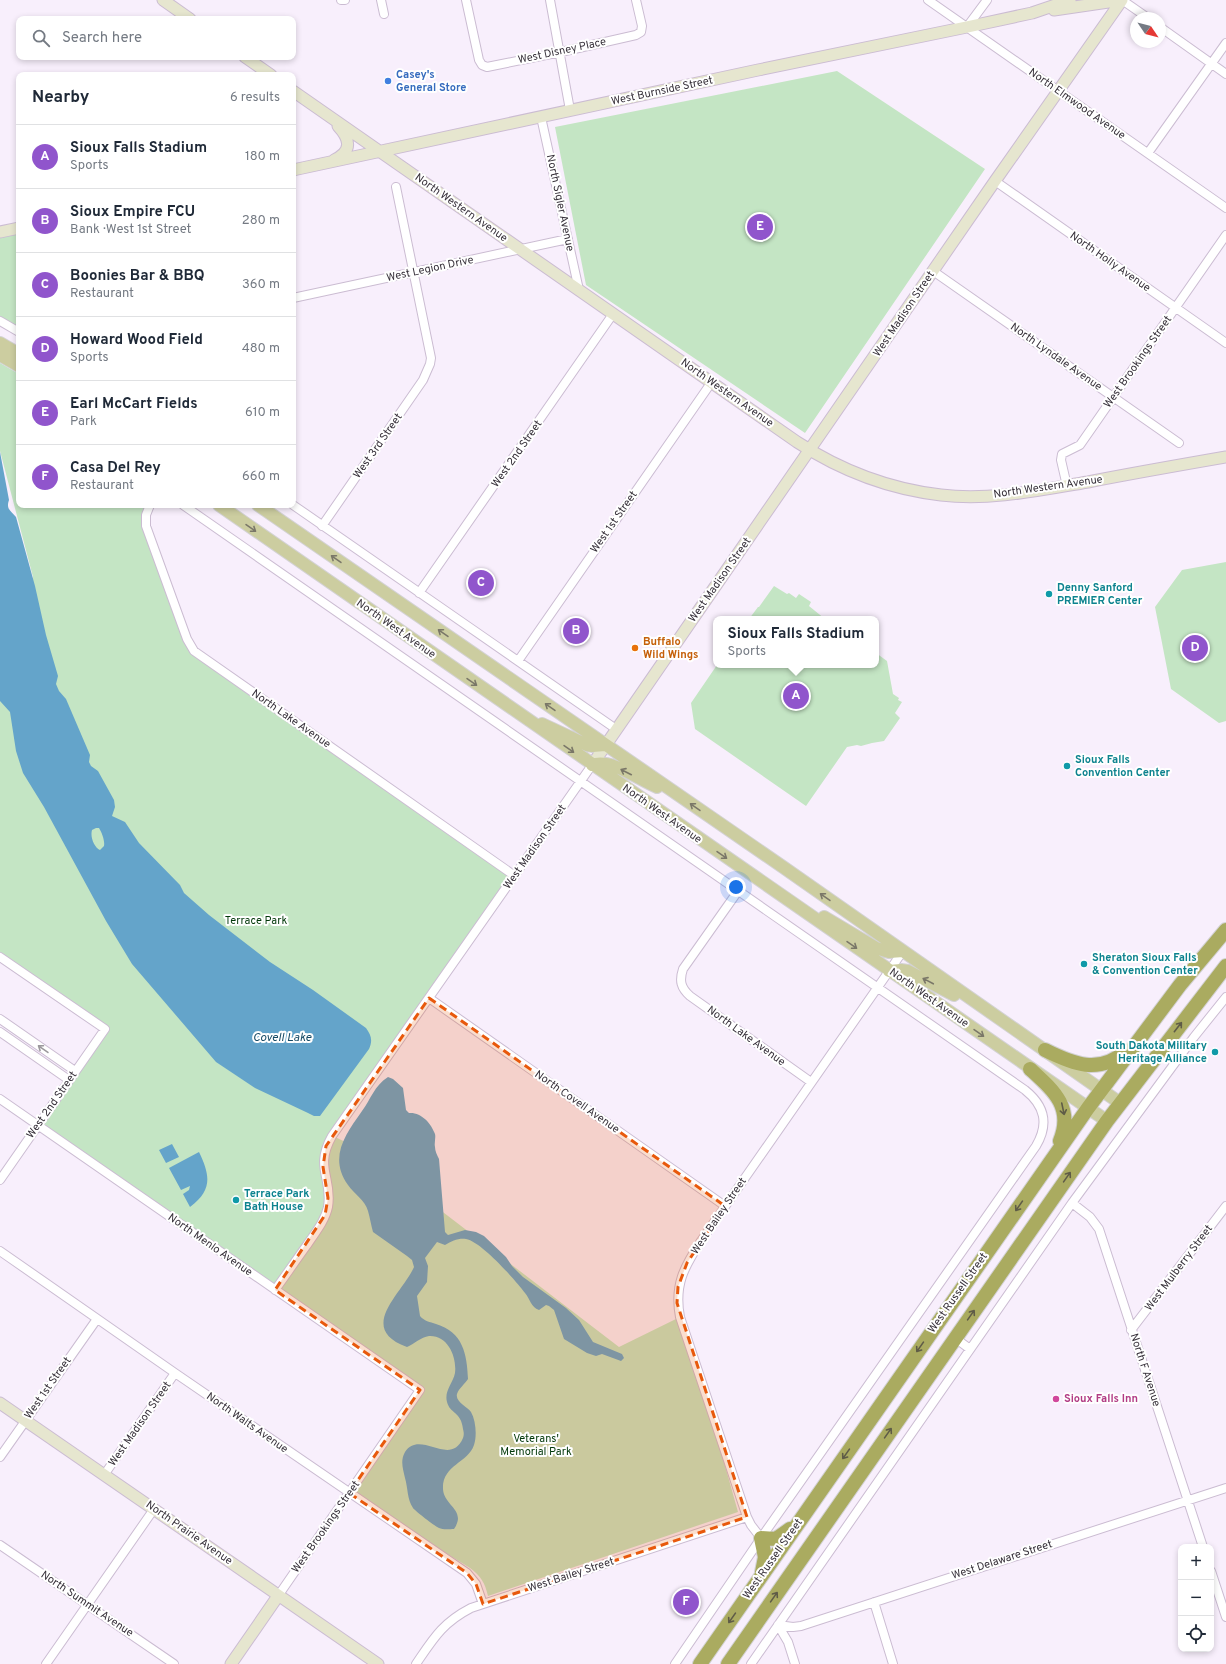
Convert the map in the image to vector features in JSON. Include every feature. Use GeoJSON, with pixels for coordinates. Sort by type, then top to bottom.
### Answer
{"type":"FeatureCollection","features":[{"type":"Feature","properties":{"kind":"highway","name":"West Russell Street"},"geometry":{"type":"LineString","coordinates":[[700,1664],[1088,1108],[1180,985],[1226,930]]}},
{"type":"Feature","properties":{"kind":"highway","name":"West Russell Street"},"geometry":{"type":"LineString","coordinates":[[728,1664],[1107,1121],[1226,966]]}},
{"type":"Feature","properties":{"kind":"highway"},"geometry":{"type":"LineString","coordinates":[[1045,1050],[1076,1063],[1092,1065],[1101,1064],[1122,1054],[1140,1038]]}},
{"type":"Feature","properties":{"kind":"highway"},"geometry":{"type":"LineString","coordinates":[[1030,1069],[1058,1096],[1061,1102],[1065,1123],[1059,1143],[1035,1183]]}},
{"type":"Feature","properties":{"kind":"highway"},"geometry":{"type":"LineString","coordinates":[[756,1583],[766,1557],[761,1538],[776,1539],[781,1536],[792,1527],[812,1503]]}},
{"type":"Feature","properties":{"kind":"main road"},"geometry":{"type":"LineString","coordinates":[[163,0],[186,16]]}},
{"type":"Feature","properties":{"kind":"main road","name":"West Burnside Street"},"geometry":{"type":"LineString","coordinates":[[296,169],[379,150],[967,28],[1032,13],[1070,0]]}},
{"type":"Feature","properties":{"kind":"main road","name":"West Burnside Street"},"geometry":{"type":"LineString","coordinates":[[1032,13],[1076,8],[1122,0]]}},
{"type":"Feature","properties":{"kind":"main road","name":"West Madison Street"},"geometry":{"type":"LineString","coordinates":[[592,765],[995,181],[1122,0]]}},
{"type":"Feature","properties":{"kind":"main road"},"geometry":{"type":"LineString","coordinates":[[249,60],[267,72]]}},
{"type":"Feature","properties":{"kind":"main road","name":"North Western Avenue"},"geometry":{"type":"LineString","coordinates":[[296,93],[810,451],[841,467],[905,489],[940,495],[1003,495],[1067,486],[1226,457]]}},
{"type":"Feature","properties":{"kind":"main road"},"geometry":{"type":"LineString","coordinates":[[327,114],[346,135],[348,143],[346,150],[340,157],[330,162]]}},
{"type":"Feature","properties":{"kind":"main road"},"geometry":{"type":"LineString","coordinates":[[0,232],[16,229]]}},
{"type":"Feature","properties":{"kind":"main road"},"geometry":{"type":"LineString","coordinates":[[0,343],[16,352]]}},
{"type":"Feature","properties":{"kind":"main road"},"geometry":{"type":"LineString","coordinates":[[0,355],[16,364]]}},
{"type":"Feature","properties":{"kind":"main road","name":"North West Avenue"},"geometry":{"type":"LineString","coordinates":[[223,508],[1107,1121]]}},
{"type":"Feature","properties":{"kind":"main road","name":"North West Avenue"},"geometry":{"type":"LineString","coordinates":[[262,508],[1120,1103]]}},
{"type":"Feature","properties":{"kind":"main road"},"geometry":{"type":"LineString","coordinates":[[526,719],[552,728],[587,745],[605,745]]}},
{"type":"Feature","properties":{"kind":"main road"},"geometry":{"type":"LineString","coordinates":[[592,765],[598,763],[610,764],[645,782],[675,793]]}},
{"type":"Feature","properties":{"kind":"main road"},"geometry":{"type":"LineString","coordinates":[[785,898],[816,913],[876,948],[889,952],[903,951]]}},
{"type":"Feature","properties":{"kind":"main road"},"geometry":{"type":"LineString","coordinates":[[889,971],[895,970],[908,972],[970,1003],[975,1003]]}},
{"type":"Feature","properties":{"kind":"main road","name":"North Prairie Avenue"},"geometry":{"type":"LineString","coordinates":[[0,1403],[378,1664]]}},
{"type":"Feature","properties":{"kind":"main road","name":"West Brookings Street"},"geometry":{"type":"LineString","coordinates":[[231,1664],[278,1596]]}},
{"type":"Feature","properties":{"kind":"street"},"geometry":{"type":"LineString","coordinates":[[381,0],[384,14]]}},
{"type":"Feature","properties":{"kind":"street","name":"West Disney Place"},"geometry":{"type":"LineString","coordinates":[[466,0],[479,60],[482,65],[487,67],[561,52],[641,32],[642,26],[636,0]]}},
{"type":"Feature","properties":{"kind":"street"},"geometry":{"type":"LineString","coordinates":[[550,0],[561,52],[570,110]]}},
{"type":"Feature","properties":{"kind":"street","name":"North Elmwood Avenue"},"geometry":{"type":"LineString","coordinates":[[928,0],[1226,208]]}},
{"type":"Feature","properties":{"kind":"street"},"geometry":{"type":"LineString","coordinates":[[967,28],[987,0]]}},
{"type":"Feature","properties":{"kind":"street"},"geometry":{"type":"LineString","coordinates":[[1122,0],[1139,12]]}},
{"type":"Feature","properties":{"kind":"street"},"geometry":{"type":"LineString","coordinates":[[1166,31],[1226,74]]}},
{"type":"Feature","properties":{"kind":"street"},"geometry":{"type":"LineString","coordinates":[[1148,153],[1226,43]]}},
{"type":"Feature","properties":{"kind":"street","name":"North Sigler Avenue"},"geometry":{"type":"LineString","coordinates":[[542,117],[579,290]]}},
{"type":"Feature","properties":{"kind":"street","name":"North Holly Avenue"},"geometry":{"type":"LineString","coordinates":[[995,181],[1226,343]]}},
{"type":"Feature","properties":{"kind":"street"},"geometry":{"type":"LineString","coordinates":[[396,187],[412,273]]}},
{"type":"Feature","properties":{"kind":"street","name":"West Brookings Street"},"geometry":{"type":"LineString","coordinates":[[1067,486],[1061,460],[1062,454],[1080,445],[1226,235]]}},
{"type":"Feature","properties":{"kind":"street","name":"West Legion Drive"},"geometry":{"type":"LineString","coordinates":[[296,297],[568,239]]}},
{"type":"Feature","properties":{"kind":"street","name":"North Lyndale Avenue"},"geometry":{"type":"LineString","coordinates":[[933,271],[1179,442]]}},
{"type":"Feature","properties":{"kind":"street","name":"West 3rd Street"},"geometry":{"type":"LineString","coordinates":[[322,526],[423,380],[430,364],[430,354],[412,273]]}},
{"type":"Feature","properties":{"kind":"street","name":"West 2nd Street"},"geometry":{"type":"LineString","coordinates":[[420,593],[613,314]]}},
{"type":"Feature","properties":{"kind":"street"},"geometry":{"type":"LineString","coordinates":[[0,321],[16,330]]}},
{"type":"Feature","properties":{"kind":"street","name":"West 1st Street"},"geometry":{"type":"LineString","coordinates":[[518,661],[711,383]]}},
{"type":"Feature","properties":{"kind":"street"},"geometry":{"type":"LineString","coordinates":[[296,507],[616,729]]}},
{"type":"Feature","properties":{"kind":"street","name":"North Lake Avenue"},"geometry":{"type":"LineString","coordinates":[[149,508],[146,514],[146,526],[187,639],[194,651],[515,876]]}},
{"type":"Feature","properties":{"kind":"street","name":"North West Avenue"},"geometry":{"type":"LineString","coordinates":[[187,508],[1026,1090],[1041,1108],[1043,1116]]}},
{"type":"Feature","properties":{"kind":"street","name":"West Madison Street"},"geometry":{"type":"LineString","coordinates":[[275,1290],[317,1230],[325,1215],[328,1198],[323,1167],[323,1157],[326,1146],[592,765]]}},
{"type":"Feature","properties":{"kind":"street","name":"North Lake Avenue"},"geometry":{"type":"LineString","coordinates":[[738,891],[683,970],[680,982],[682,987],[690,996],[811,1082]]}},
{"type":"Feature","properties":{"kind":"street","name":"West Bailey Street"},"geometry":{"type":"LineString","coordinates":[[761,1538],[747,1517],[680,1317],[678,1303],[679,1282],[687,1263],[701,1241],[903,951]]}},
{"type":"Feature","properties":{"kind":"street","name":"West 2nd Street"},"geometry":{"type":"LineString","coordinates":[[0,957],[104,1029],[0,1180]]}},
{"type":"Feature","properties":{"kind":"street"},"geometry":{"type":"LineString","coordinates":[[751,1664],[1072,1203],[1194,1037],[1226,997]]}},
{"type":"Feature","properties":{"kind":"street","name":"North Covell Avenue"},"geometry":{"type":"LineString","coordinates":[[429,998],[725,1206]]}},
{"type":"Feature","properties":{"kind":"street"},"geometry":{"type":"LineString","coordinates":[[0,1019],[75,1071]]}},
{"type":"Feature","properties":{"kind":"street"},"geometry":{"type":"LineString","coordinates":[[0,1032],[69,1080]]}},
{"type":"Feature","properties":{"kind":"street","name":"North Menlo Avenue"},"geometry":{"type":"LineString","coordinates":[[0,1099],[420,1390]]}},
{"type":"Feature","properties":{"kind":"street","name":"West Russell Street"},"geometry":{"type":"LineString","coordinates":[[675,1664],[761,1538],[1036,1146],[1043,1132],[1043,1116]]}},
{"type":"Feature","properties":{"kind":"street","name":"North F Avenue"},"geometry":{"type":"LineString","coordinates":[[1072,1203],[1090,1217],[1099,1229],[1202,1544]]}},
{"type":"Feature","properties":{"kind":"street","name":"West Mulberry Street"},"geometry":{"type":"LineString","coordinates":[[1131,1330],[1226,1206]]}},
{"type":"Feature","properties":{"kind":"street","name":"North Walts Avenue"},"geometry":{"type":"LineString","coordinates":[[0,1251],[96,1319],[467,1573],[476,1584],[483,1604]]}},
{"type":"Feature","properties":{"kind":"street","name":"West 1st Street"},"geometry":{"type":"LineString","coordinates":[[0,1457],[96,1319]]}},
{"type":"Feature","properties":{"kind":"street"},"geometry":{"type":"LineString","coordinates":[[955,1338],[970,1349]]}},
{"type":"Feature","properties":{"kind":"street","name":"West Madison Street"},"geometry":{"type":"LineString","coordinates":[[104,1475],[175,1373]]}},
{"type":"Feature","properties":{"kind":"street","name":"West Brookings Street"},"geometry":{"type":"LineString","coordinates":[[278,1596],[420,1390]]}},
{"type":"Feature","properties":{"kind":"street","name":"West Delaware Street"},"geometry":{"type":"LineString","coordinates":[[778,1625],[793,1627],[801,1626],[1226,1488]]}},
{"type":"Feature","properties":{"kind":"street"},"geometry":{"type":"LineString","coordinates":[[46,1664],[154,1509]]}},
{"type":"Feature","properties":{"kind":"street","name":"West Bailey Street"},"geometry":{"type":"LineString","coordinates":[[416,1664],[434,1638],[448,1623],[462,1613],[483,1604],[747,1517]]}},
{"type":"Feature","properties":{"kind":"street","name":"North Summit Avenue"},"geometry":{"type":"LineString","coordinates":[[0,1545],[174,1664]]}},
{"type":"Feature","properties":{"kind":"street"},"geometry":{"type":"LineString","coordinates":[[1214,1580],[1226,1617]]}},
{"type":"Feature","properties":{"kind":"street"},"geometry":{"type":"LineString","coordinates":[[874,1602],[894,1664]]}},
{"type":"Feature","properties":{"kind":"street"},"geometry":{"type":"LineString","coordinates":[[778,1625],[788,1642],[795,1664]]}},
{"type":"Feature","properties":{"kind":"highlighted area"},"geometry":{"type":"Polygon","coordinates":[[[429,998],[725,1206],[687,1263],[678,1287],[677,1303],[747,1517],[483,1604],[476,1584],[467,1573],[349,1493],[420,1390],[275,1290],[325,1215],[328,1198],[323,1167],[326,1146],[429,998]]]}},
{"type":"Feature","properties":{"kind":"green space"},"geometry":{"type":"Polygon","coordinates":[[[837,71],[985,169],[805,433],[586,285],[555,127],[837,71]]]}},
{"type":"Feature","properties":{"kind":"green space"},"geometry":{"type":"Polygon","coordinates":[[[16,229],[16,330],[0,321],[0,232],[16,229]]]}},
{"type":"Feature","properties":{"kind":"green space","name":"Terrace Park"},"geometry":{"type":"Polygon","coordinates":[[[0,363],[16,372],[16,508],[150,508],[146,515],[194,651],[515,876],[333,1136],[362,1150],[619,1347],[680,1317],[700,1376],[738,1512],[488,1596],[482,1580],[470,1568],[349,1493],[420,1391],[38,1126],[104,1029],[0,957],[0,625],[33,577],[0,451],[0,363]]]}},
{"type":"Feature","properties":{"kind":"green space"},"geometry":{"type":"Polygon","coordinates":[[[1226,562],[1226,721],[1219,723],[1171,689],[1155,607],[1182,570],[1226,562]]]}},
{"type":"Feature","properties":{"kind":"green space"},"geometry":{"type":"Polygon","coordinates":[[[774,586],[796,598],[799,594],[811,602],[809,606],[821,616],[751,616],[774,586]]]}},
{"type":"Feature","properties":{"kind":"green space"},"geometry":{"type":"Polygon","coordinates":[[[879,655],[887,661],[893,694],[902,702],[895,713],[900,718],[884,741],[861,746],[857,745],[847,747],[806,806],[695,729],[691,703],[715,668],[879,668],[879,655]]]}},
{"type":"Feature","properties":{"kind":"water","name":"Covell Lake"},"geometry":{"type":"Polygon","coordinates":[[[0,452],[9,500],[8,507],[16,517],[35,586],[46,635],[58,676],[56,684],[59,691],[66,699],[90,755],[89,762],[91,766],[98,771],[114,800],[115,807],[112,816],[125,822],[139,843],[180,885],[184,893],[209,915],[270,962],[313,990],[366,1028],[369,1033],[371,1040],[369,1049],[320,1116],[314,1116],[255,1088],[216,1062],[132,964],[106,921],[44,807],[23,773],[16,751],[10,712],[0,701],[0,452]],[[99,828],[92,830],[92,839],[94,844],[100,850],[104,844],[99,828]]]}},
{"type":"Feature","properties":{"kind":"water"},"geometry":{"type":"Polygon","coordinates":[[[388,1077],[393,1079],[403,1088],[406,1110],[409,1113],[418,1114],[425,1119],[435,1134],[435,1148],[439,1159],[445,1232],[448,1235],[465,1230],[476,1232],[484,1236],[506,1257],[512,1266],[523,1277],[566,1308],[579,1320],[593,1342],[622,1354],[624,1358],[621,1361],[602,1354],[596,1356],[587,1353],[564,1339],[554,1310],[546,1305],[539,1310],[536,1309],[525,1293],[506,1271],[489,1254],[473,1242],[466,1239],[460,1239],[445,1245],[437,1242],[425,1258],[428,1266],[427,1282],[417,1296],[420,1316],[425,1320],[452,1332],[462,1345],[465,1353],[468,1379],[459,1390],[457,1397],[460,1402],[471,1412],[476,1428],[476,1437],[471,1451],[451,1469],[444,1481],[444,1495],[454,1508],[458,1517],[454,1529],[439,1528],[413,1508],[409,1497],[402,1462],[403,1455],[411,1446],[419,1444],[443,1450],[451,1450],[457,1446],[463,1438],[464,1433],[462,1423],[458,1416],[448,1406],[446,1398],[455,1373],[453,1354],[446,1343],[436,1337],[429,1336],[420,1339],[407,1347],[392,1339],[385,1330],[384,1320],[387,1310],[414,1267],[412,1260],[373,1232],[367,1207],[348,1185],[342,1175],[340,1165],[339,1155],[345,1137],[379,1084],[388,1077]]]}},
{"type":"Feature","properties":{"kind":"water"},"geometry":{"type":"Polygon","coordinates":[[[172,1144],[179,1157],[166,1163],[159,1150],[172,1144]]]}},
{"type":"Feature","properties":{"kind":"water"},"geometry":{"type":"Polygon","coordinates":[[[199,1152],[207,1175],[207,1182],[203,1194],[190,1207],[183,1194],[189,1190],[190,1186],[181,1190],[169,1168],[199,1152]]]}},
{"type":"Feature","properties":{"kind":"place","name":"Casey's General Store"},"geometry":{"type":"Point","coordinates":[388,81]}},
{"type":"Feature","properties":{"kind":"place","name":"Earl McCart Fields"},"geometry":{"type":"Point","coordinates":[760,227]}},
{"type":"Feature","properties":{"kind":"place","name":"Boonies Bar & BBQ"},"geometry":{"type":"Point","coordinates":[481,583]}},
{"type":"Feature","properties":{"kind":"place","name":"Denny Sanford PREMIER Center"},"geometry":{"type":"Point","coordinates":[1049,594]}},
{"type":"Feature","properties":{"kind":"place","name":"Sioux Empire FCU"},"geometry":{"type":"Point","coordinates":[576,631]}},
{"type":"Feature","properties":{"kind":"place","name":"Buffalo Wild Wings"},"geometry":{"type":"Point","coordinates":[635,648]}},
{"type":"Feature","properties":{"kind":"place","name":"Howard Wood Field"},"geometry":{"type":"Point","coordinates":[1195,648]}},
{"type":"Feature","properties":{"kind":"place","name":"Sioux Falls Stadium"},"geometry":{"type":"Point","coordinates":[796,696]}},
{"type":"Feature","properties":{"kind":"place","name":"Sioux Falls Convention Center"},"geometry":{"type":"Point","coordinates":[1067,766]}},
{"type":"Feature","properties":{"kind":"place","name":"Sheraton Sioux Falls & Convention Center"},"geometry":{"type":"Point","coordinates":[1084,964]}},
{"type":"Feature","properties":{"kind":"place","name":"South Dakota Military Heritage Alliance"},"geometry":{"type":"Point","coordinates":[1215,1052]}},
{"type":"Feature","properties":{"kind":"place","name":"Terrace Park Bath House"},"geometry":{"type":"Point","coordinates":[236,1200]}},
{"type":"Feature","properties":{"kind":"place","name":"Sioux Falls Inn"},"geometry":{"type":"Point","coordinates":[1056,1399]}},
{"type":"Feature","properties":{"kind":"place","name":"Casa Del Rey"},"geometry":{"type":"Point","coordinates":[686,1602]}},
{"type":"Feature","properties":{"kind":"park label","name":"Veterans' Memorial Park"},"geometry":{"type":"Point","coordinates":[536,1445]}}]}
